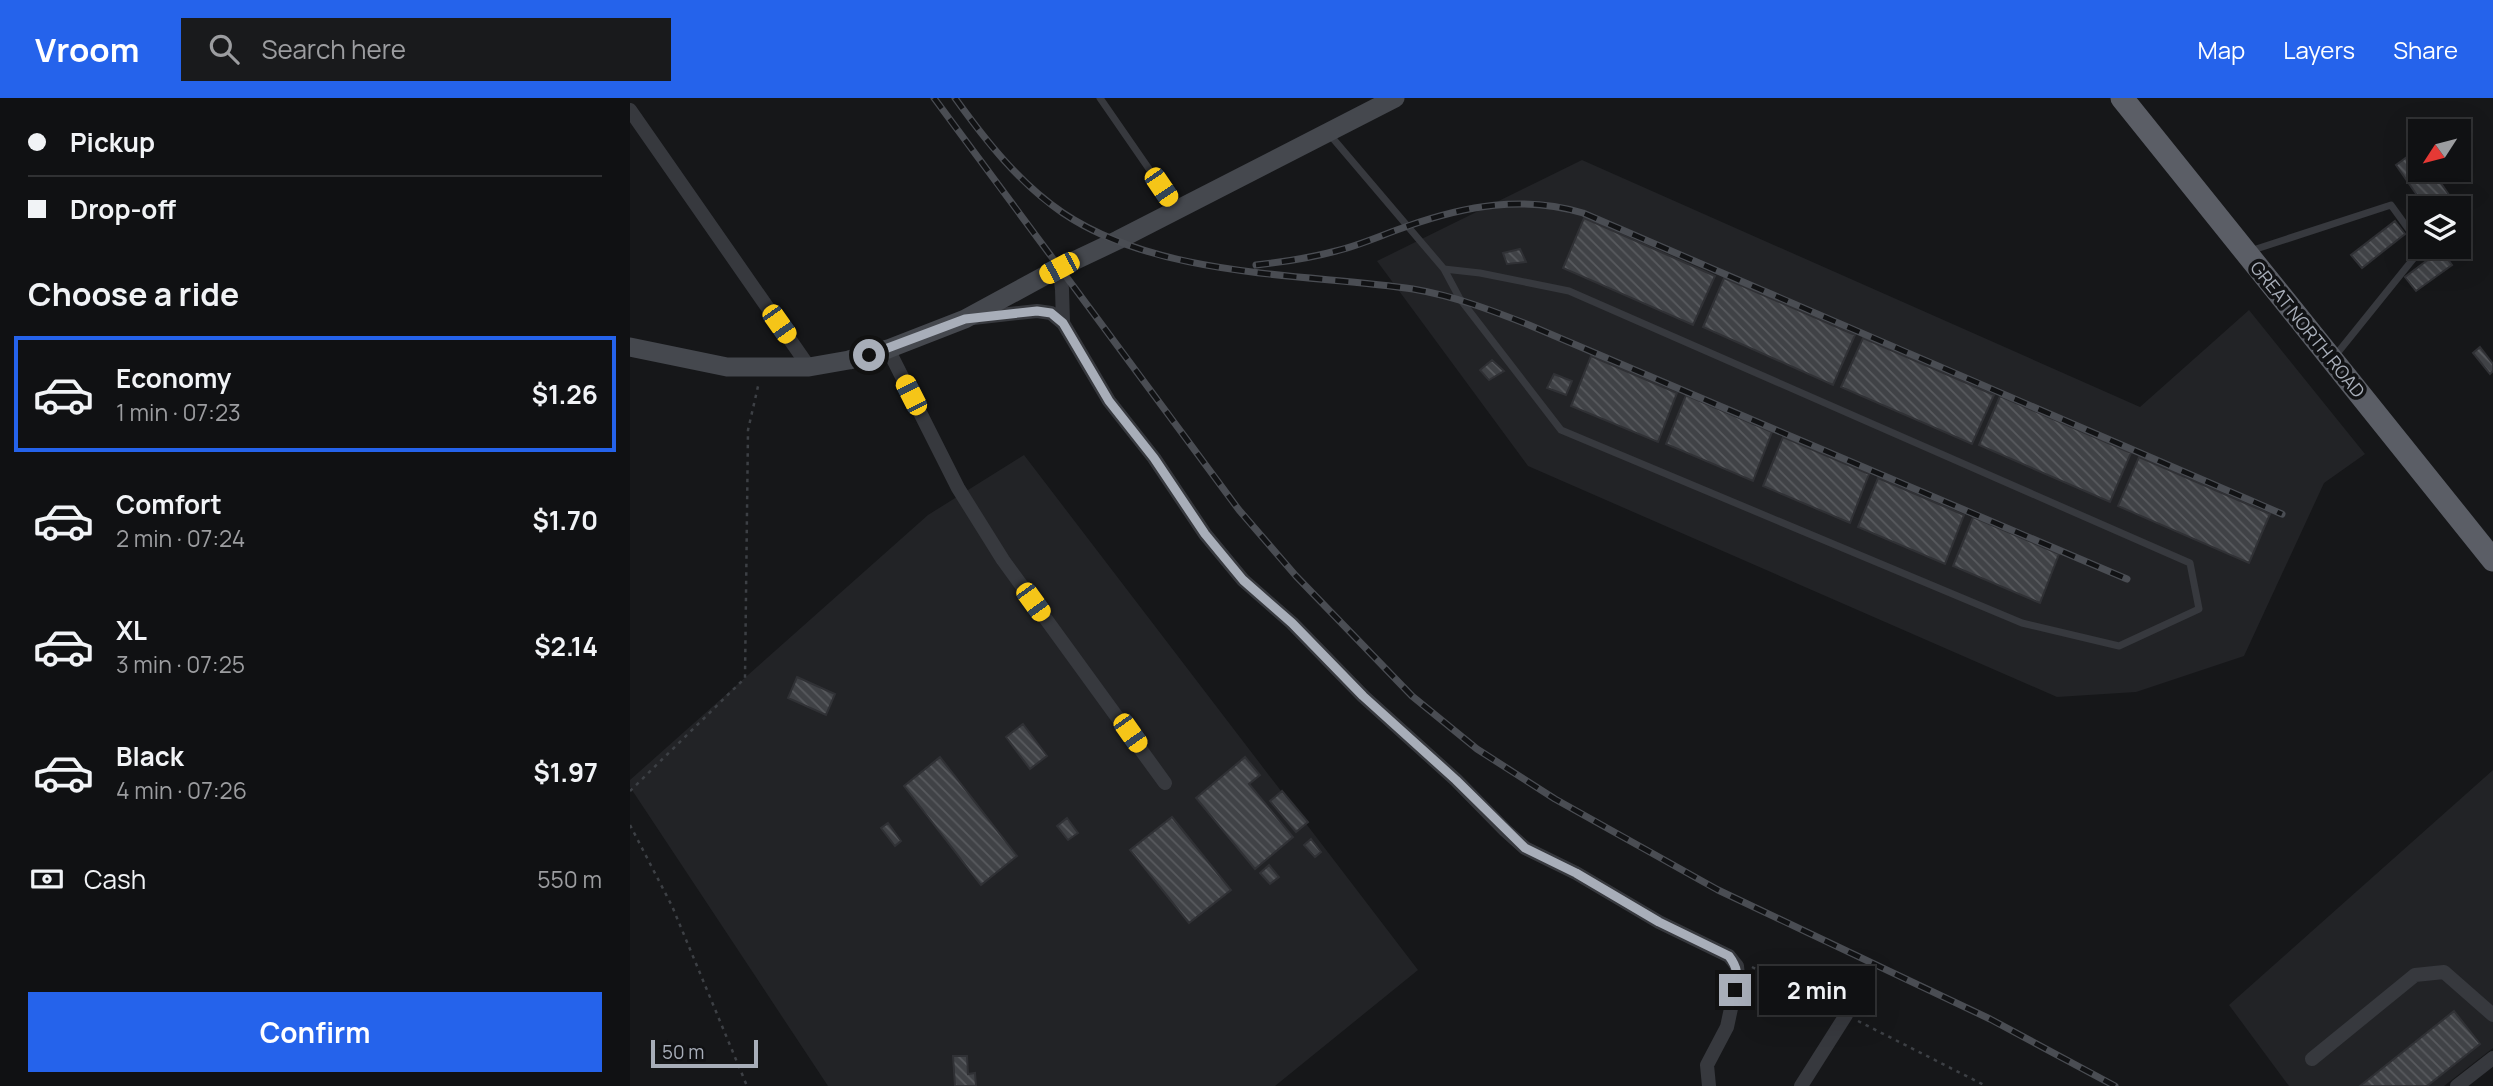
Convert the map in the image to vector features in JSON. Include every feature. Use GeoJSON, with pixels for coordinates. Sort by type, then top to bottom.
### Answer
{"type":"FeatureCollection","features":[{"type":"Feature","properties":{"kind":"highway","name":"GREAT NORTH ROAD"},"geometry":{"type":"LineString","coordinates":[[2122,98],[2493,560]]}},
{"type":"Feature","properties":{"kind":"main road"},"geometry":{"type":"LineString","coordinates":[[630,347],[727,367],[809,367],[888,349],[965,319],[1059,268],[1395,98]]}},
{"type":"Feature","properties":{"kind":"street"},"geometry":{"type":"LineString","coordinates":[[630,110],[809,367]]}},
{"type":"Feature","properties":{"kind":"street"},"geometry":{"type":"LineString","coordinates":[[1059,268],[1063,323]]}},
{"type":"Feature","properties":{"kind":"street"},"geometry":{"type":"LineString","coordinates":[[965,319],[1037,311],[1051,313],[1063,323],[1109,401],[1154,458],[1205,534],[1243,580],[1292,623],[1363,696],[1456,780],[1525,848],[1576,873],[1659,922],[1729,956],[1737,966],[1738,976],[1727,1027],[1707,1065],[1709,1086]]}},
{"type":"Feature","properties":{"kind":"street"},"geometry":{"type":"LineString","coordinates":[[888,349],[958,488],[1003,560],[1165,783]]}},
{"type":"Feature","properties":{"kind":"street"},"geometry":{"type":"LineString","coordinates":[[2312,1059],[2415,975],[2444,972],[2493,1015]]}},
{"type":"Feature","properties":{"kind":"street"},"geometry":{"type":"LineString","coordinates":[[1801,1086],[1846,1015]]}},
{"type":"Feature","properties":{"kind":"street"},"geometry":{"type":"LineString","coordinates":[[2458,1086],[2493,1058]]}},
{"type":"Feature","properties":{"kind":"lane"},"geometry":{"type":"LineString","coordinates":[[1100,98],[1177,209]]}},
{"type":"Feature","properties":{"kind":"lane"},"geometry":{"type":"LineString","coordinates":[[1327,132],[1444,269],[1460,299],[1561,430],[2022,623],[2119,646],[2199,610],[2190,563],[1569,290],[1444,269]]}},
{"type":"Feature","properties":{"kind":"lane"},"geometry":{"type":"LineString","coordinates":[[2246,252],[2391,205],[2408,228]]}},
{"type":"Feature","properties":{"kind":"lane"},"geometry":{"type":"LineString","coordinates":[[2332,360],[2413,259]]}},
{"type":"Feature","properties":{"kind":"path"},"geometry":{"type":"LineString","coordinates":[[630,791],[745,677],[748,430],[763,367]]}},
{"type":"Feature","properties":{"kind":"path"},"geometry":{"type":"LineString","coordinates":[[630,825],[672,906],[747,1086]]}},
{"type":"Feature","properties":{"kind":"shaded area"},"geometry":{"type":"Polygon","coordinates":[[[1582,160],[2140,407],[2249,310],[2365,454],[2324,483],[2244,656],[2136,692],[2057,697],[1528,466],[1377,261],[1582,160]]]}},
{"type":"Feature","properties":{"kind":"shaded area"},"geometry":{"type":"Polygon","coordinates":[[[1024,455],[1418,970],[1275,1086],[828,1086],[630,787],[630,780],[928,515],[1024,455]]]}},
{"type":"Feature","properties":{"kind":"shaded area"},"geometry":{"type":"Polygon","coordinates":[[[2493,770],[2493,1048],[2444,1086],[2289,1086],[2229,1005],[2493,770]]]}},
{"type":"Feature","properties":{"kind":"building"},"geometry":{"type":"Polygon","coordinates":[[[2408,156],[2408,182],[2440,182],[2450,196],[2418,196],[2396,165],[2408,156]]]}},
{"type":"Feature","properties":{"kind":"building"},"geometry":{"type":"Polygon","coordinates":[[[1584,218],[1715,276],[1693,325],[1563,268],[1584,218]]]}},
{"type":"Feature","properties":{"kind":"building"},"geometry":{"type":"Polygon","coordinates":[[[2395,221],[2405,234],[2362,268],[2351,255],[2395,221]]]}},
{"type":"Feature","properties":{"kind":"building"},"geometry":{"type":"Polygon","coordinates":[[[1520,249],[1526,262],[1507,264],[1503,253],[1520,249]]]}},
{"type":"Feature","properties":{"kind":"building"},"geometry":{"type":"Polygon","coordinates":[[[2429,259],[2448,259],[2452,265],[2416,291],[2405,277],[2429,259]]]}},
{"type":"Feature","properties":{"kind":"building"},"geometry":{"type":"Polygon","coordinates":[[[1724,278],[1855,335],[1833,385],[1703,327],[1724,278]]]}},
{"type":"Feature","properties":{"kind":"building"},"geometry":{"type":"Polygon","coordinates":[[[1863,338],[1994,395],[1972,444],[1841,387],[1863,338]]]}},
{"type":"Feature","properties":{"kind":"building"},"geometry":{"type":"Polygon","coordinates":[[[2480,347],[2493,364],[2490,374],[2473,353],[2480,347]]]}},
{"type":"Feature","properties":{"kind":"building"},"geometry":{"type":"Polygon","coordinates":[[[1591,356],[1677,393],[1658,442],[1571,406],[1591,356]]]}},
{"type":"Feature","properties":{"kind":"building"},"geometry":{"type":"Polygon","coordinates":[[[1492,360],[1504,371],[1489,380],[1480,370],[1492,360]]]}},
{"type":"Feature","properties":{"kind":"building"},"geometry":{"type":"Polygon","coordinates":[[[1554,374],[1572,381],[1566,395],[1547,388],[1554,374]]]}},
{"type":"Feature","properties":{"kind":"building"},"geometry":{"type":"Polygon","coordinates":[[[1686,395],[1772,432],[1753,481],[1666,444],[1686,395]]]}},
{"type":"Feature","properties":{"kind":"building"},"geometry":{"type":"Polygon","coordinates":[[[2000,396],[2131,453],[2110,502],[1979,445],[2000,396]]]}},
{"type":"Feature","properties":{"kind":"building"},"geometry":{"type":"Polygon","coordinates":[[[1783,437],[1869,474],[1850,523],[1763,486],[1783,437]]]}},
{"type":"Feature","properties":{"kind":"building"},"geometry":{"type":"Polygon","coordinates":[[[2139,457],[2270,514],[2249,563],[2118,506],[2139,457]]]}},
{"type":"Feature","properties":{"kind":"building"},"geometry":{"type":"Polygon","coordinates":[[[1878,478],[1964,515],[1945,564],[1858,527],[1878,478]]]}},
{"type":"Feature","properties":{"kind":"building"},"geometry":{"type":"Polygon","coordinates":[[[1973,517],[2059,554],[2040,603],[1953,566],[1973,517]]]}},
{"type":"Feature","properties":{"kind":"building"},"geometry":{"type":"Polygon","coordinates":[[[797,677],[835,694],[826,715],[788,698],[797,677]]]}},
{"type":"Feature","properties":{"kind":"building"},"geometry":{"type":"Polygon","coordinates":[[[1023,724],[1047,756],[1030,769],[1006,737],[1023,724]]]}},
{"type":"Feature","properties":{"kind":"building"},"geometry":{"type":"Polygon","coordinates":[[[940,757],[1017,856],[981,885],[904,786],[940,757]]]}},
{"type":"Feature","properties":{"kind":"building"},"geometry":{"type":"Polygon","coordinates":[[[1245,757],[1260,775],[1249,784],[1293,837],[1255,869],[1196,798],[1245,757]]]}},
{"type":"Feature","properties":{"kind":"building"},"geometry":{"type":"Polygon","coordinates":[[[1282,791],[1308,822],[1296,832],[1270,801],[1282,791]]]}},
{"type":"Feature","properties":{"kind":"building"},"geometry":{"type":"Polygon","coordinates":[[[1172,817],[1231,890],[1189,923],[1130,850],[1172,817]]]}},
{"type":"Feature","properties":{"kind":"building"},"geometry":{"type":"Polygon","coordinates":[[[1067,818],[1078,833],[1068,840],[1057,826],[1067,818]]]}},
{"type":"Feature","properties":{"kind":"building"},"geometry":{"type":"Polygon","coordinates":[[[888,823],[901,841],[895,846],[881,828],[888,823]]]}},
{"type":"Feature","properties":{"kind":"building"},"geometry":{"type":"Polygon","coordinates":[[[1311,839],[1321,852],[1315,857],[1304,845],[1311,839]]]}},
{"type":"Feature","properties":{"kind":"building"},"geometry":{"type":"Polygon","coordinates":[[[1269,865],[1279,877],[1270,884],[1260,873],[1269,865]]]}},
{"type":"Feature","properties":{"kind":"building"},"geometry":{"type":"Polygon","coordinates":[[[2454,1011],[2480,1044],[2427,1086],[2360,1086],[2454,1011]]]}},
{"type":"Feature","properties":{"kind":"building"},"geometry":{"type":"Polygon","coordinates":[[[953,1056],[967,1056],[968,1074],[975,1073],[976,1086],[955,1086],[953,1056]]]}},
{"type":"Feature","properties":{"kind":"railway"},"geometry":{"type":"LineString","coordinates":[[934,98],[1239,510],[1296,576],[1412,696],[1477,749],[1555,799],[1718,890],[1990,1019],[2115,1086]]}},
{"type":"Feature","properties":{"kind":"railway"},"geometry":{"type":"LineString","coordinates":[[955,98],[1018,175],[1063,213],[1101,234],[1143,250],[1187,261],[1279,275],[1413,289],[1472,304],[1529,325],[2127,579]]}},
{"type":"Feature","properties":{"kind":"railway"},"geometry":{"type":"LineString","coordinates":[[1256,265],[1336,251],[1429,219],[1473,208],[1516,204],[1583,213],[2282,514]]}},
{"type":"Feature","properties":{"kind":"route"},"geometry":{"type":"LineString","coordinates":[[869,355],[965,319],[1037,311],[1051,313],[1063,323],[1109,401],[1154,458],[1205,534],[1243,580],[1292,623],[1363,696],[1413,744],[1456,780],[1525,848],[1576,873],[1659,922],[1729,956],[1737,966],[1735,990]]}}]}
